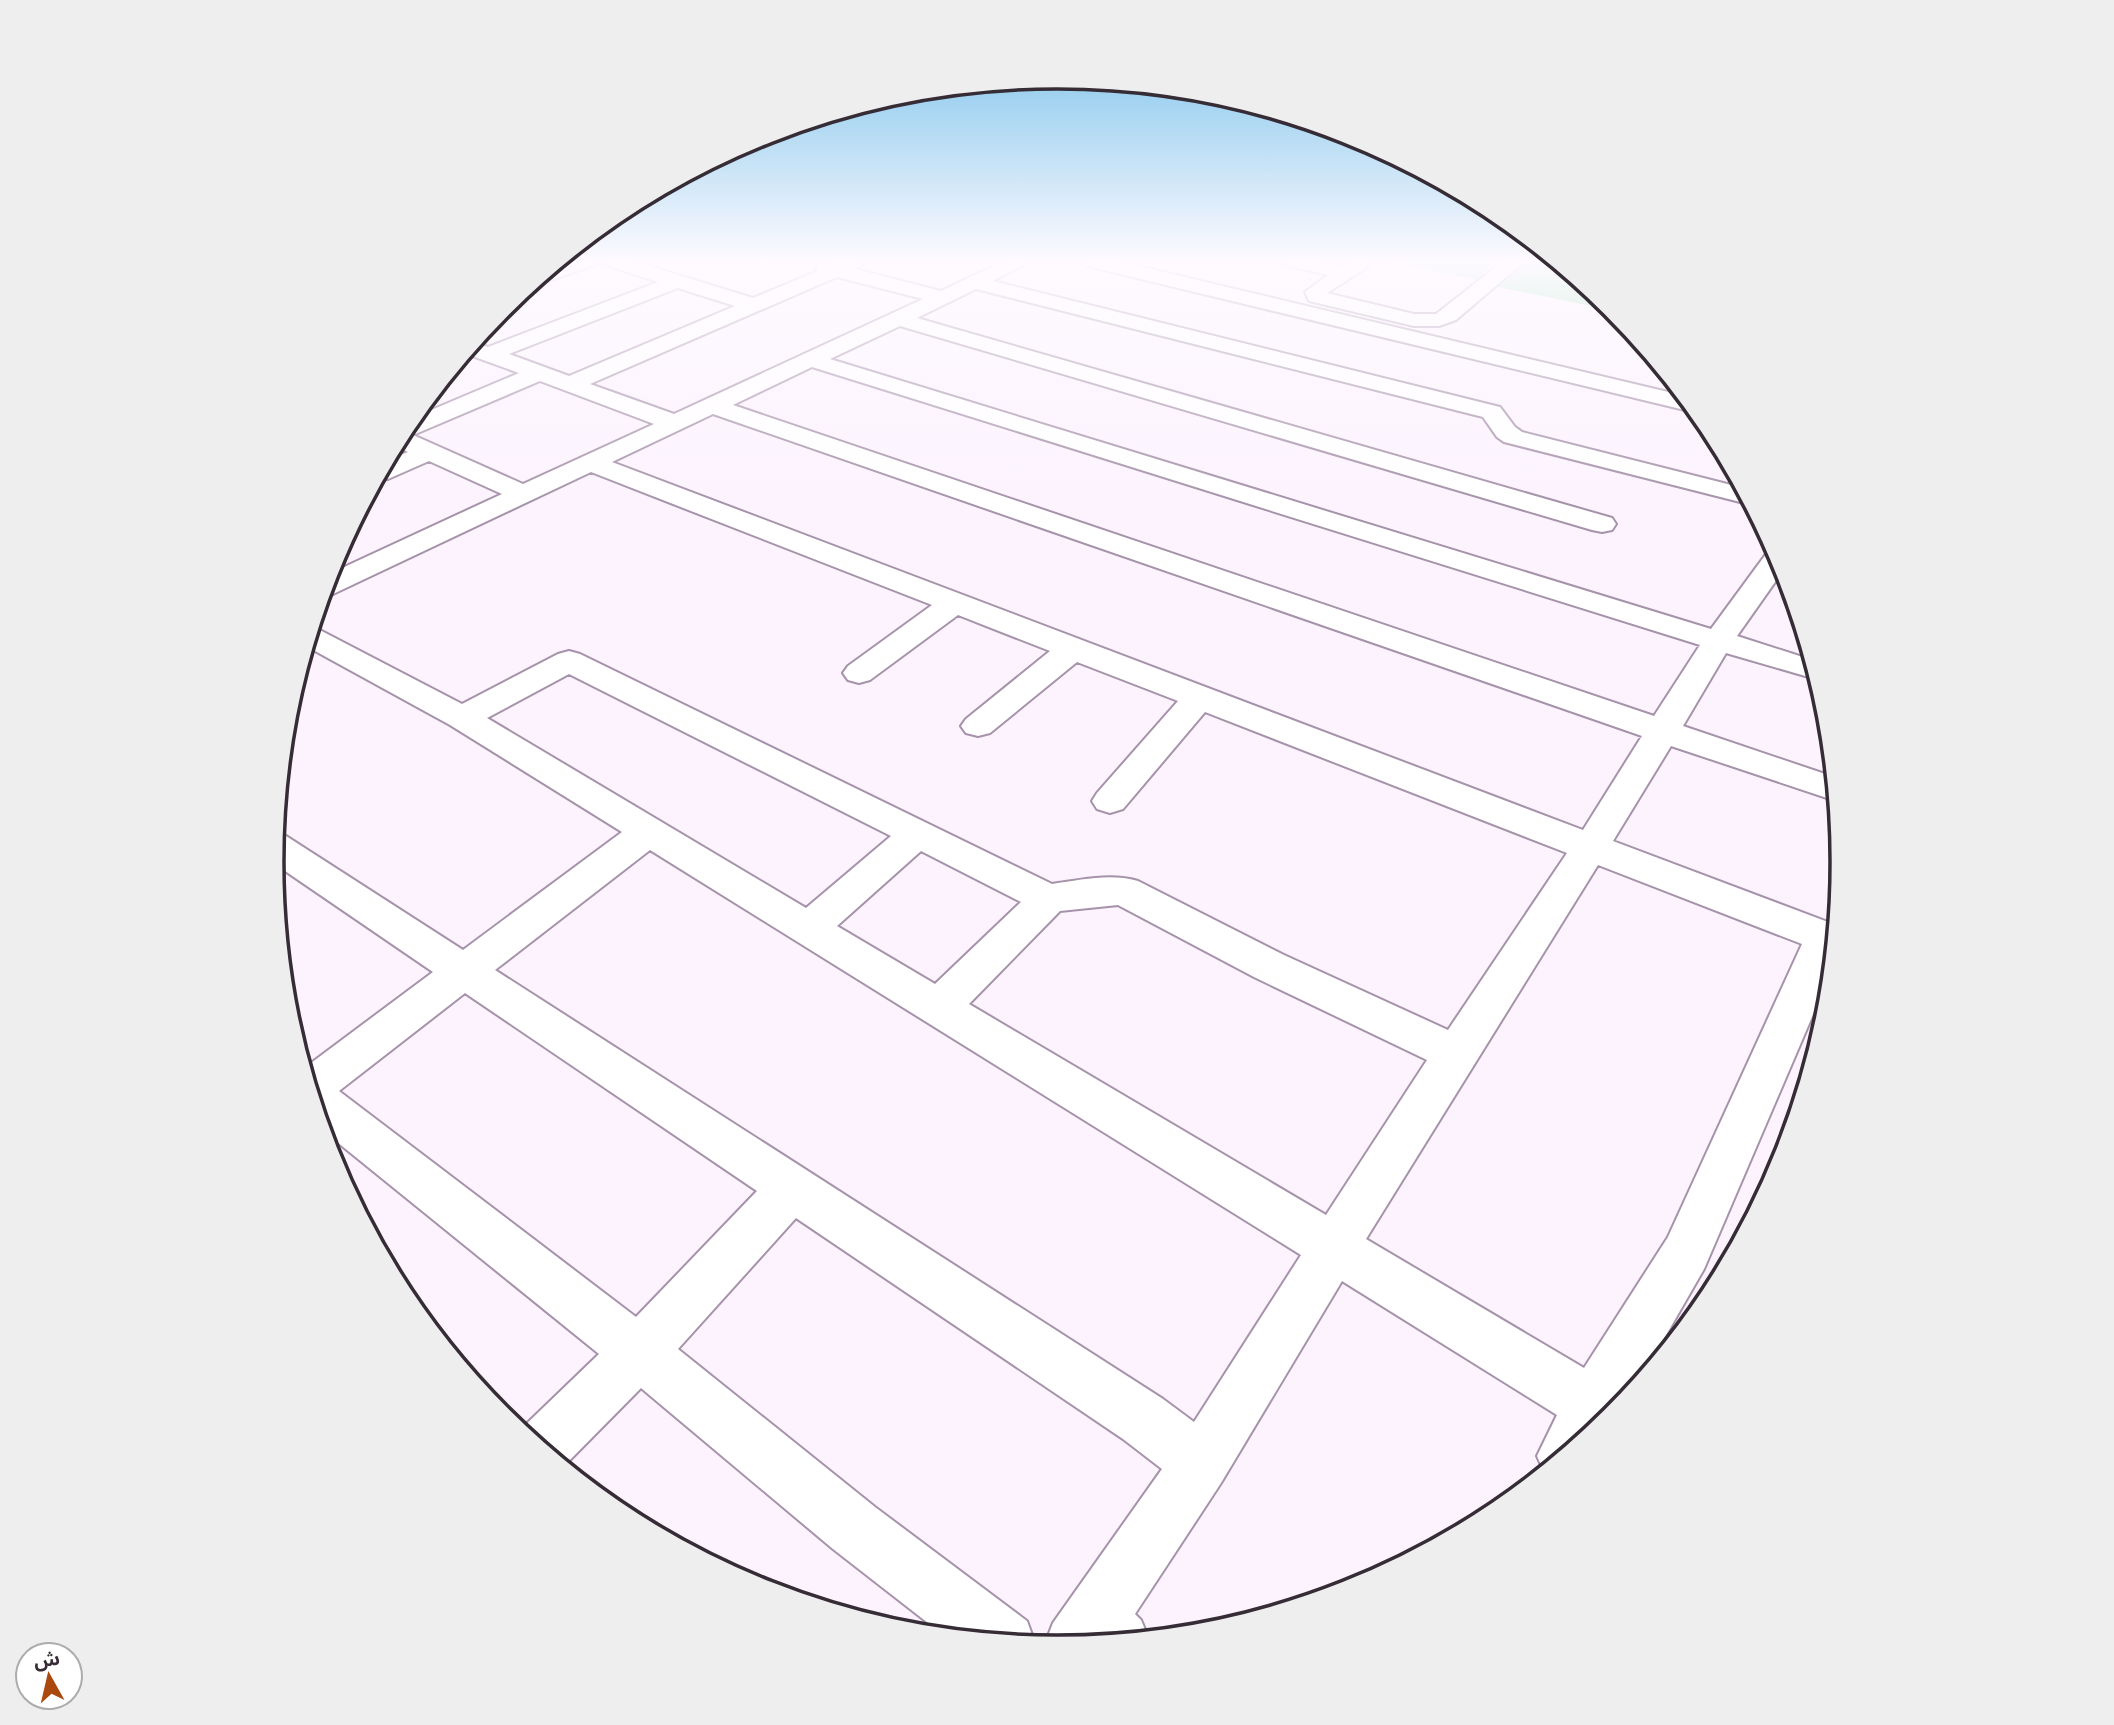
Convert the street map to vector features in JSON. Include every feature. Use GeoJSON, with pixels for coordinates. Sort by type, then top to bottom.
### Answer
{"type":"FeatureCollection","features":[{"type":"Feature","properties":{"kind":"street"},"geometry":{"type":"LineString","coordinates":[[479,350],[507,340]]}},
{"type":"Feature","properties":{"kind":"street"},"geometry":{"type":"LineString","coordinates":[[569,384],[669,340]]}},
{"type":"Feature","properties":{"kind":"street"},"geometry":{"type":"LineString","coordinates":[[338,581],[853,340]]}},
{"type":"Feature","properties":{"kind":"street"},"geometry":{"type":"LineString","coordinates":[[973,340],[1602,524]]}},
{"type":"Feature","properties":{"kind":"street"},"geometry":{"type":"LineString","coordinates":[[1205,340],[1492,412],[1506,432],[1513,437],[1737,495]]}},
{"type":"Feature","properties":{"kind":"street"},"geometry":{"type":"LineString","coordinates":[[1423,340],[1677,401]]}},
{"type":"Feature","properties":{"kind":"street"},"geometry":{"type":"LineString","coordinates":[[479,350],[675,424]]}},
{"type":"Feature","properties":{"kind":"street"},"geometry":{"type":"LineString","coordinates":[[811,360],[1805,668]]}},
{"type":"Feature","properties":{"kind":"street"},"geometry":{"type":"LineString","coordinates":[[422,422],[540,373]]}},
{"type":"Feature","properties":{"kind":"street"},"geometry":{"type":"LineString","coordinates":[[712,406],[1827,787]]}},
{"type":"Feature","properties":{"kind":"street"},"geometry":{"type":"LineString","coordinates":[[408,443],[523,494]]}},
{"type":"Feature","properties":{"kind":"street"},"geometry":{"type":"LineString","coordinates":[[393,466],[429,452]]}},
{"type":"Feature","properties":{"kind":"street"},"geometry":{"type":"LineString","coordinates":[[590,463],[1827,938]]}},
{"type":"Feature","properties":{"kind":"street"},"geometry":{"type":"LineString","coordinates":[[1098,1634],[1333,1246],[1590,848],[1718,641],[1771,567]]}},
{"type":"Feature","properties":{"kind":"street"},"geometry":{"type":"LineString","coordinates":[[859,673],[955,603]]}},
{"type":"Feature","properties":{"kind":"street"},"geometry":{"type":"LineString","coordinates":[[317,639],[463,718],[1602,1411]]}},
{"type":"Feature","properties":{"kind":"street"},"geometry":{"type":"LineString","coordinates":[[978,726],[1073,649]]}},
{"type":"Feature","properties":{"kind":"street"},"geometry":{"type":"LineString","coordinates":[[463,718],[569,661],[1048,899]]}},
{"type":"Feature","properties":{"kind":"street"},"geometry":{"type":"LineString","coordinates":[[1110,801],[1200,697]]}},
{"type":"Feature","properties":{"kind":"street"},"geometry":{"type":"LineString","coordinates":[[316,1083],[649,831]]}},
{"type":"Feature","properties":{"kind":"street"},"geometry":{"type":"LineString","coordinates":[[809,928],[918,833]]}},
{"type":"Feature","properties":{"kind":"street"},"geometry":{"type":"LineString","coordinates":[[284,852],[1143,1419],[1201,1464]]}},
{"type":"Feature","properties":{"kind":"street"},"geometry":{"type":"LineString","coordinates":[[939,1007],[1048,899],[1089,892],[1124,891],[1269,966],[1456,1054]]}},
{"type":"Feature","properties":{"kind":"street"},"geometry":{"type":"LineString","coordinates":[[1604,1409],[1686,1253],[1825,949]]}},
{"type":"Feature","properties":{"kind":"street"},"geometry":{"type":"LineString","coordinates":[[323,1104],[639,1352],[854,1528],[991,1633]]}},
{"type":"Feature","properties":{"kind":"street"},"geometry":{"type":"LineString","coordinates":[[546,1443],[639,1352],[792,1188]]}}]}
